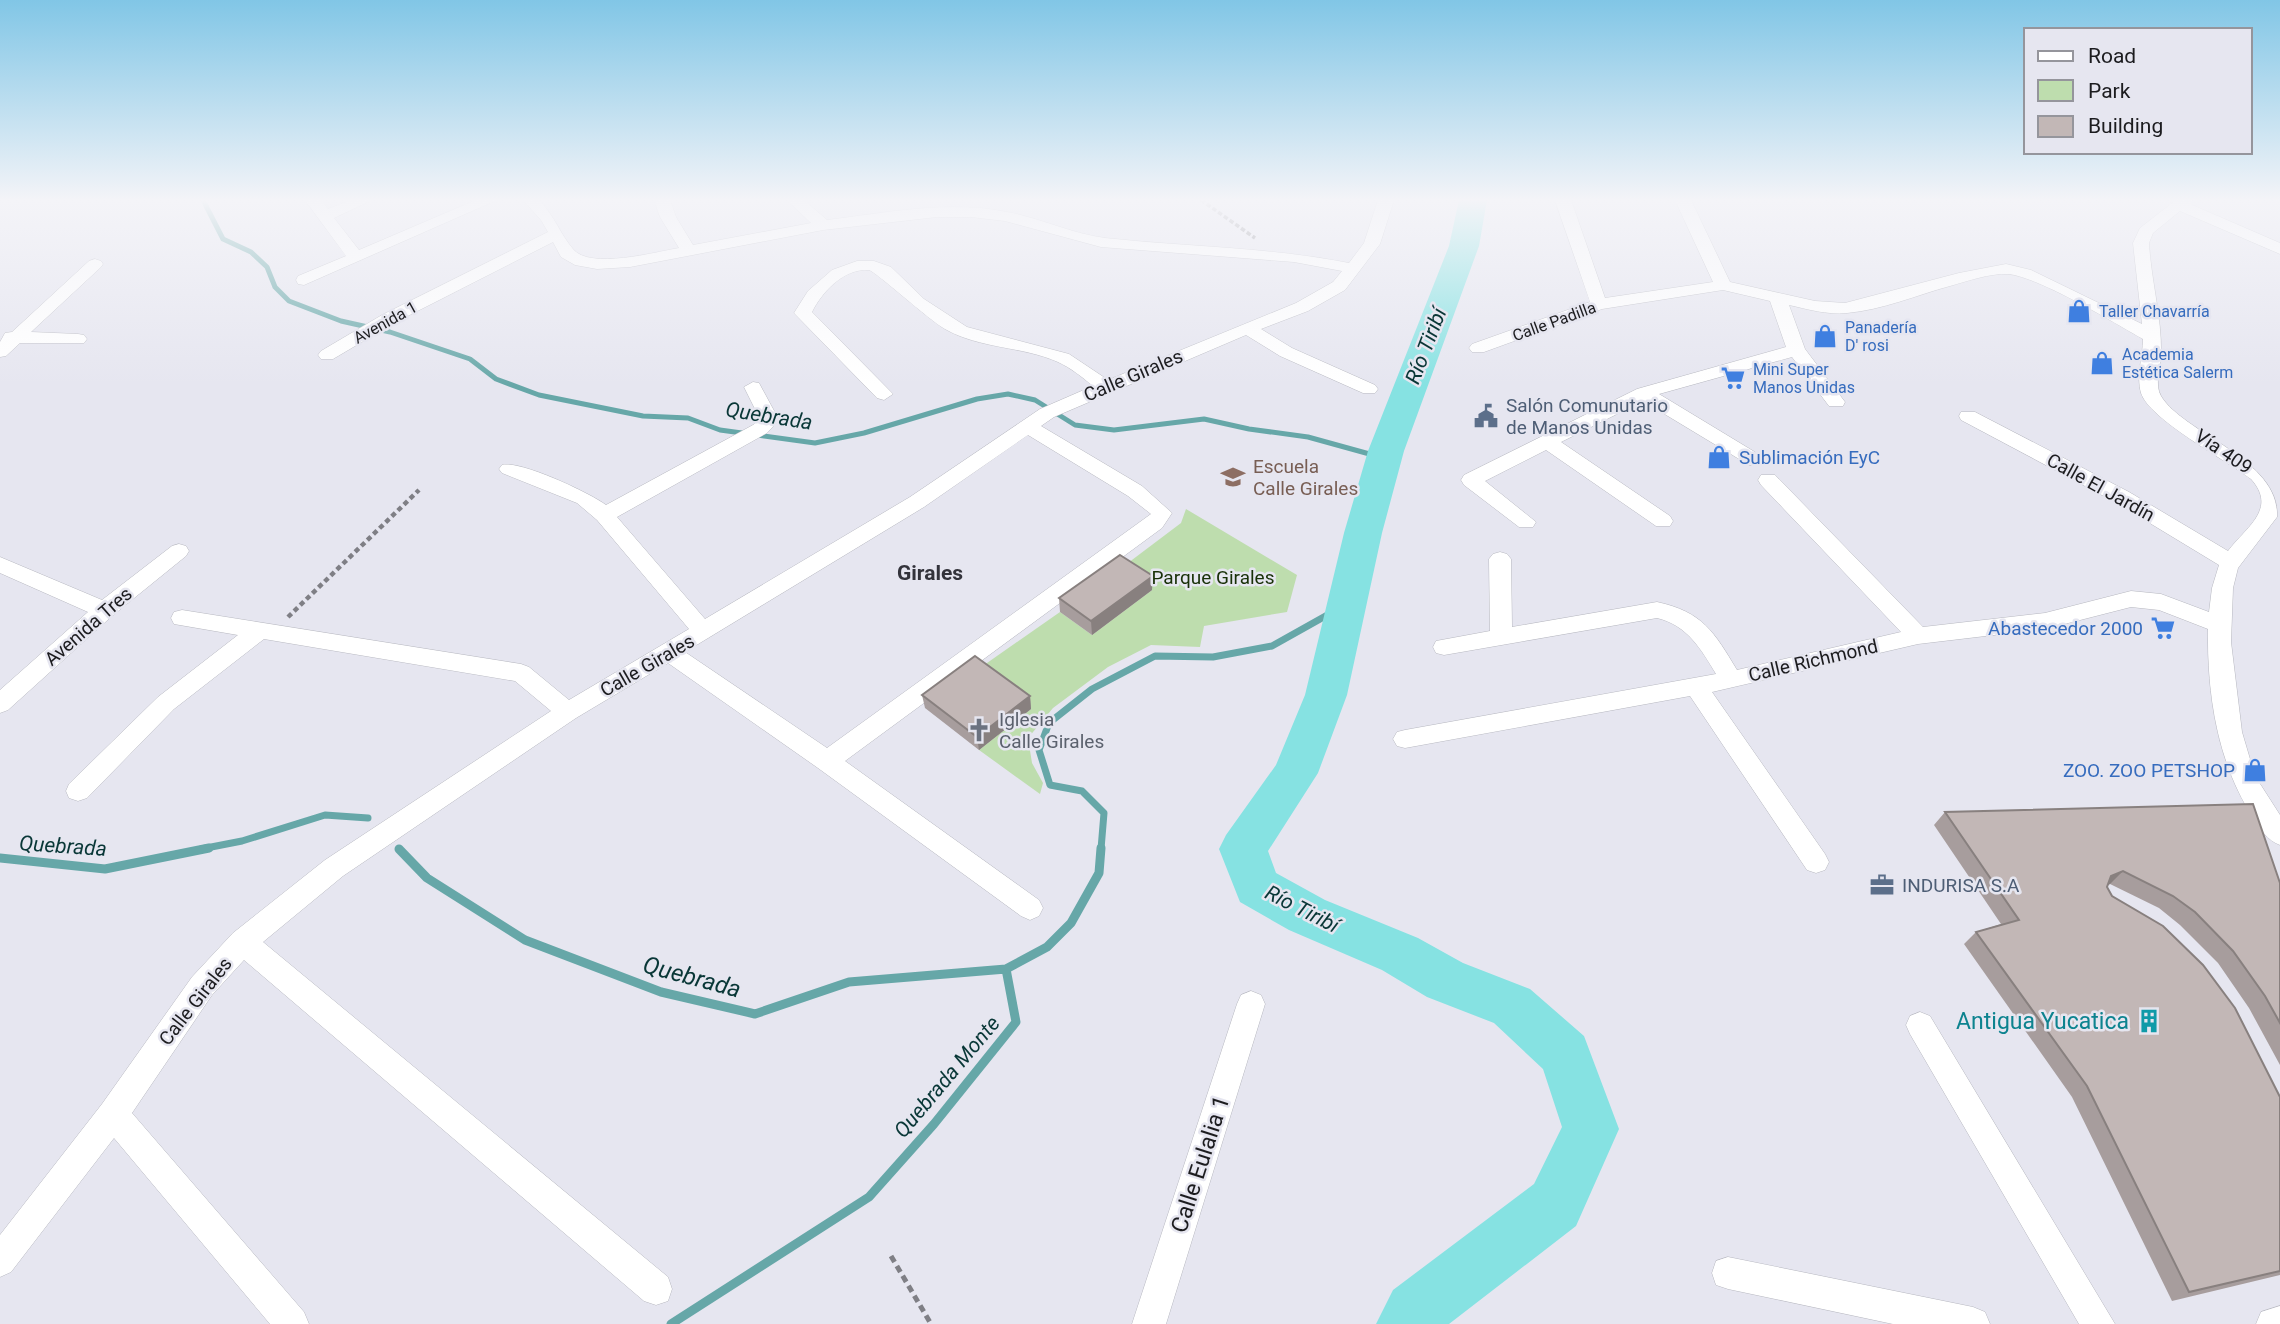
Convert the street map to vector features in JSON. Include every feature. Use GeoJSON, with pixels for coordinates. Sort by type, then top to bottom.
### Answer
{"type":"FeatureCollection","features":[{"type":"Feature","properties":{"kind":"street"},"geometry":{"type":"LineString","coordinates":[[304,280],[347,262]]}},
{"type":"Feature","properties":{"kind":"street","name":"Avenida 1"},"geometry":{"type":"LineString","coordinates":[[327,355],[388,319],[502,262]]}},
{"type":"Feature","properties":{"kind":"street"},"geometry":{"type":"LineString","coordinates":[[581,262],[597,264],[631,262]]}},
{"type":"Feature","properties":{"kind":"street"},"geometry":{"type":"LineString","coordinates":[[1317,262],[1353,268]]}},
{"type":"Feature","properties":{"kind":"street","name":"Calle Girales"},"geometry":{"type":"LineString","coordinates":[[0,1261],[113,1114],[202,986],[243,942],[334,868],[568,712],[917,502],[1047,413],[1302,307],[1339,286],[1358,262]]}},
{"type":"Feature","properties":{"kind":"street"},"geometry":{"type":"LineString","coordinates":[[1584,262],[1599,304]]}},
{"type":"Feature","properties":{"kind":"street"},"geometry":{"type":"LineString","coordinates":[[1712,262],[1723,285]]}},
{"type":"Feature","properties":{"kind":"street","name":"Vía 409"},"geometry":{"type":"LineString","coordinates":[[2143,262],[2153,337],[2152,370],[2148,385],[2153,400],[2178,421],[2276,484],[2268,515],[2231,563],[2220,592],[2219,624],[2228,728],[2243,776],[2271,824],[2280,834]]}},
{"type":"Feature","properties":{"kind":"street"},"geometry":{"type":"LineString","coordinates":[[0,352],[8,337],[95,264]]}},
{"type":"Feature","properties":{"kind":"street"},"geometry":{"type":"LineString","coordinates":[[884,394],[803,313],[808,302],[838,272],[852,267],[870,265],[884,269],[928,313],[952,327],[982,338],[1058,355],[1074,363],[1105,387]]}},
{"type":"Feature","properties":{"kind":"street","name":"Calle Padilla"},"geometry":{"type":"LineString","coordinates":[[1478,348],[1599,304],[1723,285],[1778,299],[1845,308],[1869,304],[1959,278],[2006,269],[2025,273],[2078,297],[2153,337]]}},
{"type":"Feature","properties":{"kind":"street"},"geometry":{"type":"LineString","coordinates":[[1778,299],[1796,350],[1836,402]]}},
{"type":"Feature","properties":{"kind":"street"},"geometry":{"type":"LineString","coordinates":[[1247,328],[1286,352],[1370,389]]}},
{"type":"Feature","properties":{"kind":"street"},"geometry":{"type":"LineString","coordinates":[[8,337],[78,339]]}},
{"type":"Feature","properties":{"kind":"street"},"geometry":{"type":"LineString","coordinates":[[1526,522],[1471,480],[1644,393],[1796,350]]}},
{"type":"Feature","properties":{"kind":"street"},"geometry":{"type":"LineString","coordinates":[[604,515],[760,429],[770,420],[753,387]]}},
{"type":"Feature","properties":{"kind":"street"},"geometry":{"type":"LineString","coordinates":[[1644,393],[1756,461]]}},
{"type":"Feature","properties":{"kind":"street","name":"Calle El Jardín"},"geometry":{"type":"LineString","coordinates":[[1968,416],[2122,497],[2231,563]]}},
{"type":"Feature","properties":{"kind":"street"},"geometry":{"type":"LineString","coordinates":[[827,761],[1155,523],[1162,513],[1135,491],[1028,426]]}},
{"type":"Feature","properties":{"kind":"street"},"geometry":{"type":"LineString","coordinates":[[1549,443],[1663,521]]}},
{"type":"Feature","properties":{"kind":"street"},"geometry":{"type":"LineString","coordinates":[[509,469],[584,498],[604,515],[704,632]]}},
{"type":"Feature","properties":{"kind":"street"},"geometry":{"type":"LineString","coordinates":[[1768,480],[1918,636]]}},
{"type":"Feature","properties":{"kind":"street","name":"Avenida Tres"},"geometry":{"type":"LineString","coordinates":[[0,704],[104,610],[179,551]]}},
{"type":"Feature","properties":{"kind":"street"},"geometry":{"type":"LineString","coordinates":[[1500,559],[1501,636]]}},
{"type":"Feature","properties":{"kind":"street"},"geometry":{"type":"LineString","coordinates":[[0,564],[104,610]]}},
{"type":"Feature","properties":{"kind":"street","name":"Calle Richmond"},"geometry":{"type":"LineString","coordinates":[[1405,739],[1731,680],[1918,636],[2045,621],[2131,599],[2161,602],[2219,624]]}},
{"type":"Feature","properties":{"kind":"street"},"geometry":{"type":"LineString","coordinates":[[1444,647],[1657,610],[1674,612],[1688,619],[1700,631],[1731,680]]}},
{"type":"Feature","properties":{"kind":"street"},"geometry":{"type":"LineString","coordinates":[[182,618],[521,673],[568,712]]}},
{"type":"Feature","properties":{"kind":"street"},"geometry":{"type":"LineString","coordinates":[[78,790],[166,704],[266,632]]}},
{"type":"Feature","properties":{"kind":"street"},"geometry":{"type":"LineString","coordinates":[[670,653],[827,761],[1030,908]]}},
{"type":"Feature","properties":{"kind":"street"},"geometry":{"type":"LineString","coordinates":[[1695,686],[1816,862]]}},
{"type":"Feature","properties":{"kind":"street"},"geometry":{"type":"LineString","coordinates":[[243,942],[656,1289]]}},
{"type":"Feature","properties":{"kind":"street","name":"Calle Eulalia 1"},"geometry":{"type":"LineString","coordinates":[[1149,1324],[1251,1004]]}},
{"type":"Feature","properties":{"kind":"street"},"geometry":{"type":"LineString","coordinates":[[1920,1025],[2098,1324]]}},
{"type":"Feature","properties":{"kind":"street"},"geometry":{"type":"LineString","coordinates":[[113,1114],[292,1324]]}},
{"type":"Feature","properties":{"kind":"street"},"geometry":{"type":"LineString","coordinates":[[1728,1273],[1973,1324]]}},
{"type":"Feature","properties":{"kind":"street"},"geometry":{"type":"LineString","coordinates":[[2273,1324],[2280,1323]]}},
{"type":"Feature","properties":{"kind":"path"},"geometry":{"type":"LineString","coordinates":[[266,632],[419,490]]}},
{"type":"Feature","properties":{"kind":"path"},"geometry":{"type":"LineString","coordinates":[[891,1256],[931,1324]]}},
{"type":"Feature","properties":{"kind":"green space","name":"Parque Girales"},"geometry":{"type":"Polygon","coordinates":[[[1186,509],[1297,575],[1287,612],[1204,626],[1200,647],[1151,645],[1108,667],[1053,708],[1028,738],[1032,763],[1043,783],[1040,794],[979,750],[1031,709],[977,670],[1060,612],[1092,635],[1152,590],[1120,569],[1181,523],[1186,509]]]}},
{"type":"Feature","properties":{"kind":"building"},"geometry":{"type":"Polygon","coordinates":[[[1120,555],[1153,576],[1091,621],[1059,598],[1120,555]]]}},
{"type":"Feature","properties":{"kind":"building","name":"Iglesia Calle Girales"},"geometry":{"type":"Polygon","coordinates":[[[975,656],[1030,696],[977,737],[922,695],[975,656]]]}},
{"type":"Feature","properties":{"kind":"building","name":"Antigua Yucatica"},"geometry":{"type":"Polygon","coordinates":[[[2253,804],[2280,883],[2280,1023],[2265,996],[2233,951],[2195,912],[2173,896],[2123,871],[2111,876],[2107,887],[2112,896],[2163,926],[2203,965],[2235,1008],[2280,1097],[2280,1271],[2189,1292],[2087,1086],[1976,932],[2019,920],[1945,812],[2253,804]]]}},
{"type":"Feature","properties":{"kind":"waterway","name":"Quebrada"},"geometry":{"type":"LineString","coordinates":[[261,262],[267,267],[275,287],[289,301],[341,321],[390,332],[470,359],[496,379],[539,395],[643,416],[688,418],[720,430],[815,443],[864,433],[977,399],[1008,394],[1035,400],[1075,425],[1114,430],[1204,419],[1249,429],[1308,437],[1384,458]]}},
{"type":"Feature","properties":{"kind":"waterway","name":"Río Tiribí"},"geometry":{"type":"LineString","coordinates":[[1407,1324],[1415,1312],[1555,1205],[1591,1129],[1565,1054],[1512,1006],[1445,980],[1400,954],[1307,915],[1257,887],[1243,849],[1295,773],[1326,695],[1363,533],[1386,451],[1458,262]]}},
{"type":"Feature","properties":{"kind":"waterway","name":"Quebrada Monte"},"geometry":{"type":"LineString","coordinates":[[1101,849],[1104,813],[1082,791],[1050,785],[1039,750],[1049,723],[1092,689],[1155,656],[1213,657],[1272,646],[1347,604]]}},
{"type":"Feature","properties":{"kind":"waterway","name":"Quebrada"},"geometry":{"type":"LineString","coordinates":[[201,849],[242,841],[325,815],[368,818]]}},
{"type":"Feature","properties":{"kind":"waterway","name":"Quebrada"},"geometry":{"type":"LineString","coordinates":[[0,858],[105,869],[209,848]]}},
{"type":"Feature","properties":{"kind":"waterway","name":"Quebrada Monte"},"geometry":{"type":"LineString","coordinates":[[1006,969],[1047,947],[1071,923],[1099,873],[1101,848]]}},
{"type":"Feature","properties":{"kind":"waterway","name":"Quebrada"},"geometry":{"type":"LineString","coordinates":[[399,849],[427,878],[525,940],[661,992],[755,1014],[849,982],[1006,969]]}},
{"type":"Feature","properties":{"kind":"waterway","name":"Quebrada Monte"},"geometry":{"type":"LineString","coordinates":[[671,1324],[869,1197],[934,1124],[1016,1022],[1006,969]]}},
{"type":"Feature","properties":{"kind":"place","name":"Taller Chavarría"},"geometry":{"type":"Point","coordinates":[2079,311]}},
{"type":"Feature","properties":{"kind":"place","name":"Panadería D' rosi"},"geometry":{"type":"Point","coordinates":[1825,336]}},
{"type":"Feature","properties":{"kind":"place","name":"Academia Estética Salerm"},"geometry":{"type":"Point","coordinates":[2102,363]}},
{"type":"Feature","properties":{"kind":"place","name":"Mini Super Manos Unidas"},"geometry":{"type":"Point","coordinates":[1733,378]}},
{"type":"Feature","properties":{"kind":"place","name":"Salón Comunutario de Manos Unidas"},"geometry":{"type":"Point","coordinates":[1486,416]}},
{"type":"Feature","properties":{"kind":"place","name":"Sublimación EyC"},"geometry":{"type":"Point","coordinates":[1719,457]}},
{"type":"Feature","properties":{"kind":"place","name":"Escuela Calle Girales"},"geometry":{"type":"Point","coordinates":[1233,477]}},
{"type":"Feature","properties":{"kind":"place","name":"Abastecedor 2000"},"geometry":{"type":"Point","coordinates":[2163,628]}},
{"type":"Feature","properties":{"kind":"place","name":"Iglesia Calle Girales"},"geometry":{"type":"Point","coordinates":[979,730]}},
{"type":"Feature","properties":{"kind":"place","name":"ZOO. ZOO PETSHOP"},"geometry":{"type":"Point","coordinates":[2255,770]}},
{"type":"Feature","properties":{"kind":"place","name":"INDURISA S.A"},"geometry":{"type":"Point","coordinates":[1882,885]}},
{"type":"Feature","properties":{"kind":"place","name":"Antigua Yucatica"},"geometry":{"type":"Point","coordinates":[2149,1021]}},
{"type":"Feature","properties":{"kind":"district","name":"Girales"},"geometry":{"type":"Point","coordinates":[930,573]}}]}
